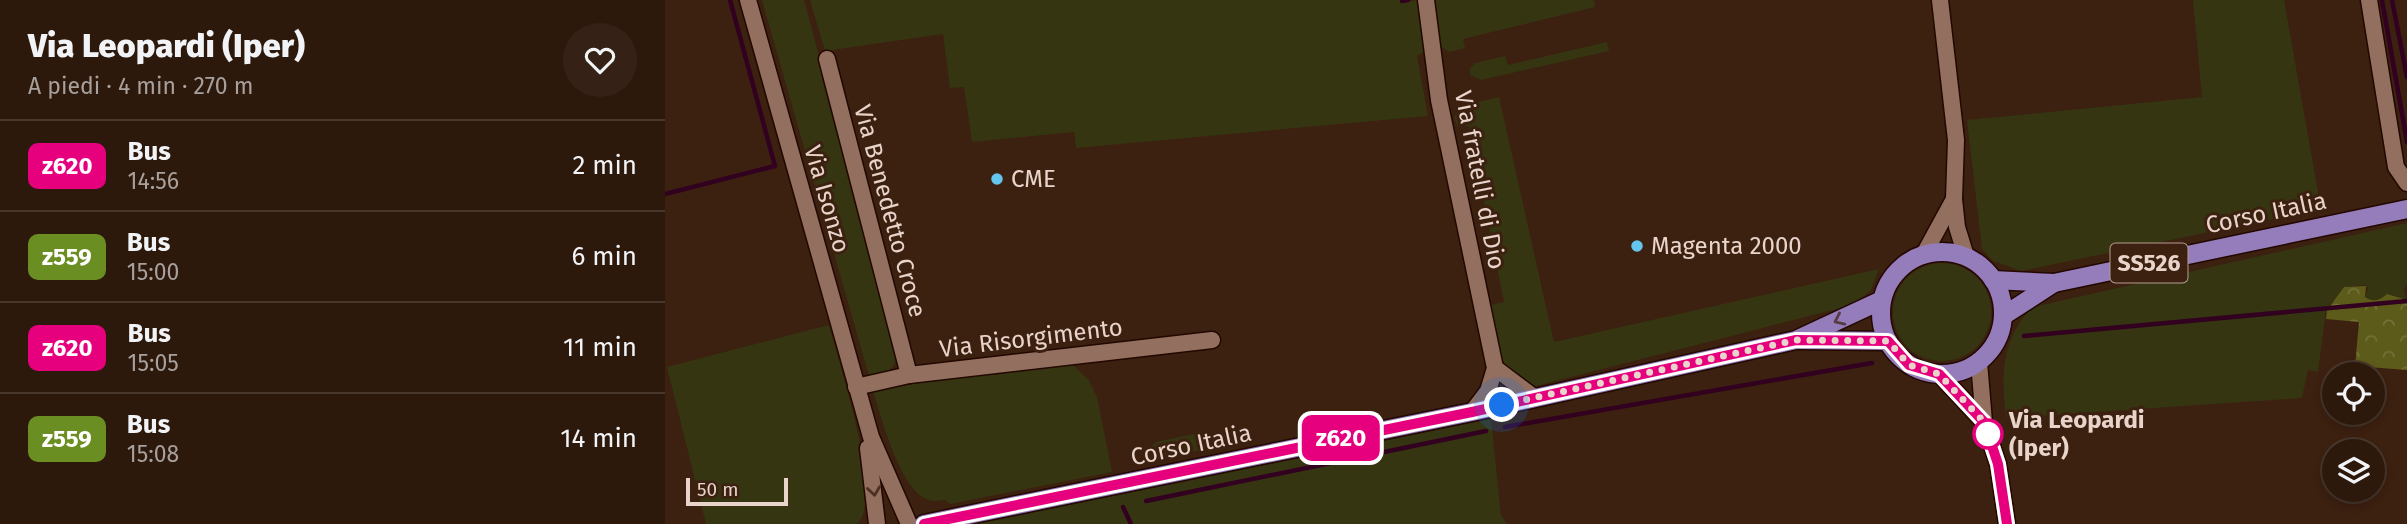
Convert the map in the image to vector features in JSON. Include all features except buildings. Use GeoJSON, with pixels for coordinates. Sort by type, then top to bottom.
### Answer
{"type":"FeatureCollection","features":[{"type":"Feature","properties":{"kind":"main road","name":"Corso Italia"},"geometry":{"type":"LineString","coordinates":[[1993,280],[2054,283],[2403,210]]}},
{"type":"Feature","properties":{"kind":"main road"},"geometry":{"type":"LineString","coordinates":[[1945,252],[1966,256],[1984,268],[2001,295],[2003,316],[1999,337],[1979,362],[1960,372],[1939,374],[1909,365],[1888,341],[1881,321],[1882,300],[1897,271],[1924,254],[1945,252]]}},
{"type":"Feature","properties":{"kind":"main road","name":"Corso Italia"},"geometry":{"type":"LineString","coordinates":[[2003,316],[2054,283]]}},
{"type":"Feature","properties":{"kind":"main road","name":"Corso Italia"},"geometry":{"type":"LineString","coordinates":[[923,524],[1472,412],[1796,340],[1882,300]]}},
{"type":"Feature","properties":{"kind":"main road","name":"Corso Italia"},"geometry":{"type":"LineString","coordinates":[[1796,340],[1888,341]]}},
{"type":"Feature","properties":{"kind":"street","name":"Via Isonzo"},"geometry":{"type":"LineString","coordinates":[[748,0],[863,411],[889,484],[909,524]]}},
{"type":"Feature","properties":{"kind":"street","name":"Via fratelli di Dio"},"geometry":{"type":"LineString","coordinates":[[1426,0],[1439,100],[1495,369]]}},
{"type":"Feature","properties":{"kind":"street"},"geometry":{"type":"LineString","coordinates":[[1940,0],[1956,140],[1954,199],[1957,228],[1966,256]]}},
{"type":"Feature","properties":{"kind":"street"},"geometry":{"type":"LineString","coordinates":[[2369,0],[2396,167],[2407,183]]}},
{"type":"Feature","properties":{"kind":"street","name":"Via Benedetto Croce"},"geometry":{"type":"LineString","coordinates":[[827,59],[909,376]]}},
{"type":"Feature","properties":{"kind":"street"},"geometry":{"type":"LineString","coordinates":[[1924,254],[1954,199]]}},
{"type":"Feature","properties":{"kind":"street","name":"Via Risorgimento"},"geometry":{"type":"LineString","coordinates":[[856,387],[909,376],[1212,340]]}},
{"type":"Feature","properties":{"kind":"street"},"geometry":{"type":"LineString","coordinates":[[1979,362],[1984,422],[1998,464],[2007,524]]}},
{"type":"Feature","properties":{"kind":"street"},"geometry":{"type":"LineString","coordinates":[[1472,412],[1488,391],[1495,369],[1535,398]]}},
{"type":"Feature","properties":{"kind":"street"},"geometry":{"type":"LineString","coordinates":[[1939,374],[1984,422]]}},
{"type":"Feature","properties":{"kind":"street","name":"Via Isonzo"},"geometry":{"type":"LineString","coordinates":[[863,411],[877,524]]}},
{"type":"Feature","properties":{"kind":"shaded area"},"geometry":{"type":"Polygon","coordinates":[[[762,0],[804,0],[898,351],[895,363],[881,374],[869,376],[762,0]]]}},
{"type":"Feature","properties":{"kind":"shaded area"},"geometry":{"type":"Polygon","coordinates":[[[810,0],[1400,0],[1401,3],[1417,0],[1426,51],[1417,56],[1428,116],[1076,148],[1074,132],[972,142],[964,87],[950,88],[943,34],[825,51],[810,0]]]}},
{"type":"Feature","properties":{"kind":"shaded area"},"geometry":{"type":"Polygon","coordinates":[[[1431,0],[1594,0],[1595,7],[1463,39],[1465,48],[1450,52],[1441,47],[1431,0]]]}},
{"type":"Feature","properties":{"kind":"shaded area"},"geometry":{"type":"Polygon","coordinates":[[[2193,0],[2284,0],[2321,209],[2021,271],[1993,261],[1982,249],[1967,120],[2202,97],[2193,0]]]}},
{"type":"Feature","properties":{"kind":"shaded area"},"geometry":{"type":"Polygon","coordinates":[[[1607,42],[1609,51],[1481,80],[1470,75],[1470,68],[1475,63],[1505,56],[1508,65],[1607,42]]]}},
{"type":"Feature","properties":{"kind":"shaded area"},"geometry":{"type":"Polygon","coordinates":[[[1499,97],[1554,342],[1879,269],[1871,290],[1852,305],[1536,386],[1523,382],[1513,375],[1501,356],[1491,305],[1504,302],[1469,126],[1457,126],[1454,117],[1461,106],[1499,97]]]}},
{"type":"Feature","properties":{"kind":"shaded area"},"geometry":{"type":"Polygon","coordinates":[[[2407,223],[2407,283],[2404,290],[2407,300],[2387,294],[2371,300],[2365,297],[2368,290],[2366,285],[2344,287],[2326,310],[2318,372],[2308,370],[2302,398],[2006,418],[2004,373],[2009,345],[2022,319],[2033,307],[2407,223]]]}},
{"type":"Feature","properties":{"kind":"shaded area"},"geometry":{"type":"Polygon","coordinates":[[[1942,263],[1961,267],[1977,277],[1987,293],[1991,312],[1987,331],[1977,347],[1961,357],[1942,361],[1923,357],[1907,347],[1897,331],[1893,312],[1897,293],[1907,277],[1923,267],[1942,263]]]}},
{"type":"Feature","properties":{"kind":"shaded area"},"geometry":{"type":"Polygon","coordinates":[[[829,325],[863,460],[866,488],[864,510],[857,524],[706,524],[667,367],[829,325]]]}},
{"type":"Feature","properties":{"kind":"shaded area"},"geometry":{"type":"Polygon","coordinates":[[[1070,362],[1088,379],[1097,397],[1112,472],[950,504],[945,500],[929,500],[909,483],[893,451],[872,389],[1070,362]]]}},
{"type":"Feature","properties":{"kind":"shaded area"},"geometry":{"type":"Polygon","coordinates":[[[1491,419],[1501,515],[1507,524],[976,524],[1491,419]]]}},
{"type":"Feature","properties":{"kind":"shaded area"},"geometry":{"type":"Polygon","coordinates":[[[1198,433],[1209,437],[1210,448],[1155,460],[1148,450],[1156,442],[1198,433]]]}},
{"type":"Feature","properties":{"kind":"green space"},"geometry":{"type":"Polygon","coordinates":[[[2366,286],[2365,297],[2371,300],[2387,294],[2407,300],[2407,370],[2385,368],[2385,362],[2355,362],[2359,322],[2326,319],[2327,310],[2344,287],[2366,286]]]}},
{"type":"Feature","properties":{"kind":"waterway"},"geometry":{"type":"LineString","coordinates":[[665,194],[775,166],[730,0]]}},
{"type":"Feature","properties":{"kind":"waterway"},"geometry":{"type":"LineString","coordinates":[[1402,1],[1408,0]]}},
{"type":"Feature","properties":{"kind":"waterway"},"geometry":{"type":"LineString","coordinates":[[2382,0],[2407,142]]}},
{"type":"Feature","properties":{"kind":"waterway"},"geometry":{"type":"LineString","coordinates":[[2392,0],[2407,77]]}},
{"type":"Feature","properties":{"kind":"waterway"},"geometry":{"type":"LineString","coordinates":[[2024,336],[2407,301]]}},
{"type":"Feature","properties":{"kind":"waterway"},"geometry":{"type":"LineString","coordinates":[[1505,427],[1872,363]]}},
{"type":"Feature","properties":{"kind":"waterway"},"geometry":{"type":"LineString","coordinates":[[1146,501],[1486,431]]}},
{"type":"Feature","properties":{"kind":"waterway"},"geometry":{"type":"LineString","coordinates":[[1123,507],[1131,524]]}},
{"type":"Feature","properties":{"kind":"bus line","name":"z620"},"geometry":{"type":"LineString","coordinates":[[924,524],[1472,412],[1796,340],[1888,341],[1893,350],[1909,365],[1918,370],[1939,374],[1984,422],[1998,464],[2007,524]]}},
{"type":"Feature","properties":{"kind":"place","name":"CME"},"geometry":{"type":"Point","coordinates":[997,179]}},
{"type":"Feature","properties":{"kind":"place","name":"Magenta 2000"},"geometry":{"type":"Point","coordinates":[1637,246]}},
{"type":"Feature","properties":{"kind":"place","name":"Via Leopardi (Iper)"},"geometry":{"type":"Point","coordinates":[1988,434]}},
{"type":"Feature","properties":{"kind":"route"},"geometry":{"type":"LineString","coordinates":[[1502,405],[1796,340],[1888,341],[1893,350],[1909,365],[1918,370],[1939,374],[1984,422],[1991,443],[1988,434]]}}]}
